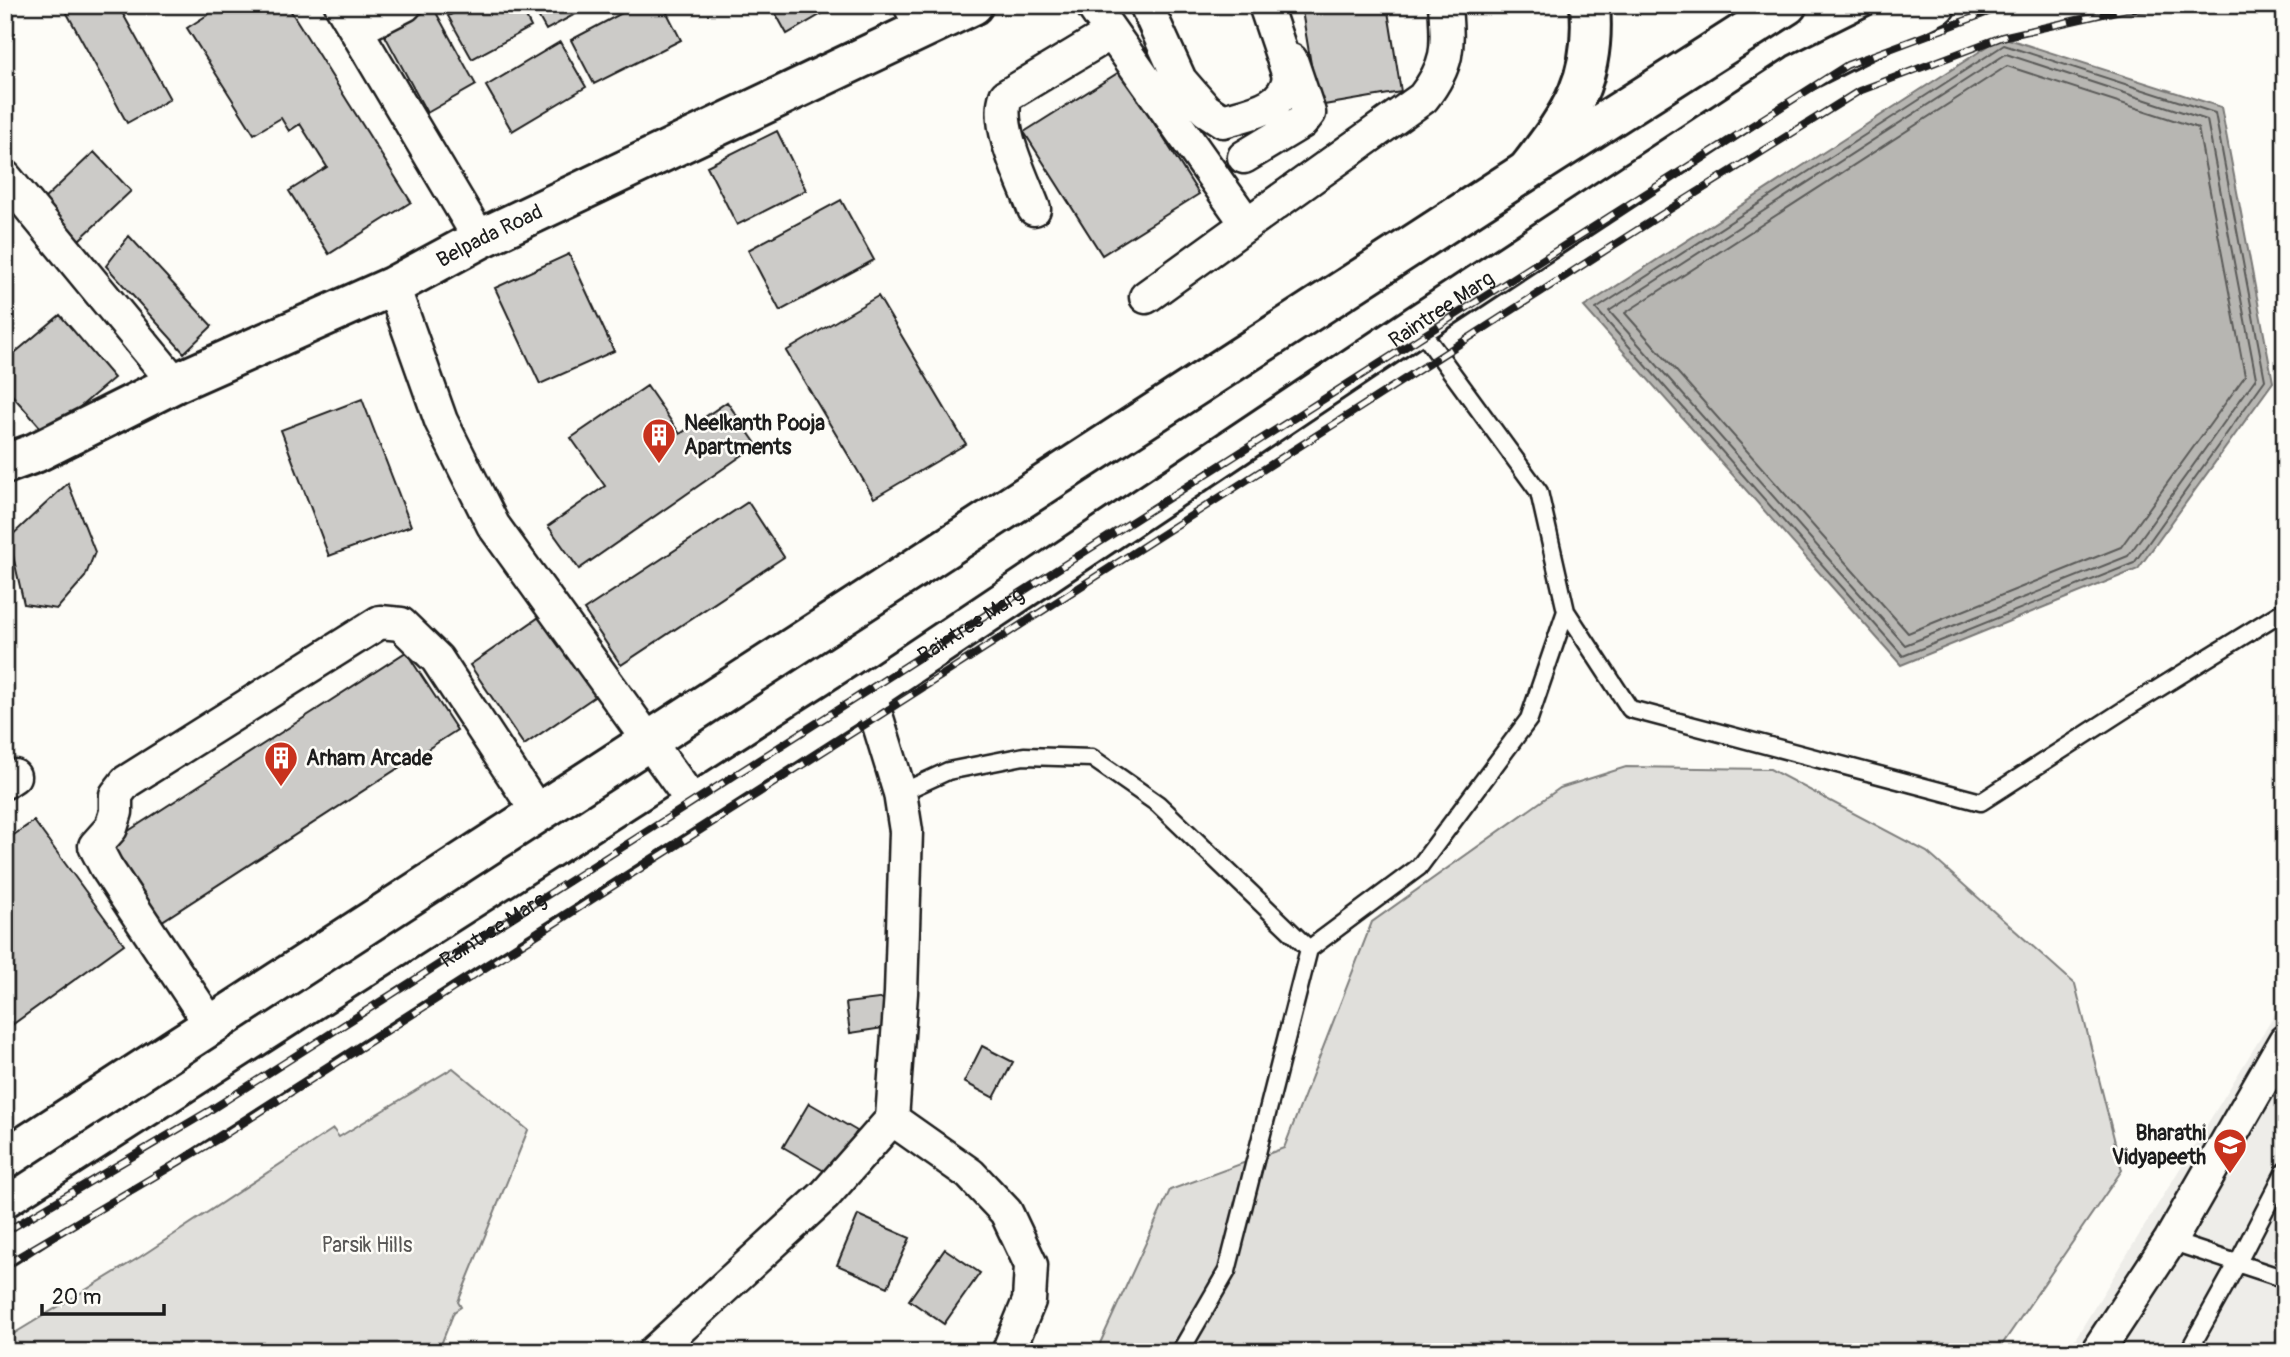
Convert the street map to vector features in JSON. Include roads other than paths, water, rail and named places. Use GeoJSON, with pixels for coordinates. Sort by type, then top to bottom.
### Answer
{"type":"FeatureCollection","features":[{"type":"Feature","properties":{"kind":"main road","name":"Belpada Road"},"geometry":{"type":"LineString","coordinates":[[5,464],[35,453],[175,383],[393,286],[916,17],[973,5]]}},
{"type":"Feature","properties":{"kind":"main road"},"geometry":{"type":"LineString","coordinates":[[1525,172],[1560,129],[1578,97],[1588,65],[1592,30],[1590,5]]}},
{"type":"Feature","properties":{"kind":"main road"},"geometry":{"type":"LineString","coordinates":[[5,1159],[1525,172],[1787,5]]}},
{"type":"Feature","properties":{"kind":"main road","name":"Raintree Marg"},"geometry":{"type":"LineString","coordinates":[[5,1246],[869,692],[1798,74],[1936,5]]}},
{"type":"Feature","properties":{"kind":"street"},"geometry":{"type":"LineString","coordinates":[[405,5],[349,18],[480,239]]}},
{"type":"Feature","properties":{"kind":"street"},"geometry":{"type":"LineString","coordinates":[[1092,5],[1247,224]]}},
{"type":"Feature","properties":{"kind":"street"},"geometry":{"type":"LineString","coordinates":[[1146,5],[1180,80],[1206,110],[1223,121],[1272,106],[1288,87],[1289,76],[1265,5]]}},
{"type":"Feature","properties":{"kind":"street"},"geometry":{"type":"LineString","coordinates":[[1244,158],[1303,122],[1309,113],[1274,5]]}},
{"type":"Feature","properties":{"kind":"street"},"geometry":{"type":"LineString","coordinates":[[1146,297],[1423,98],[1440,77],[1448,48],[1445,5]]}},
{"type":"Feature","properties":{"kind":"street"},"geometry":{"type":"LineString","coordinates":[[1034,209],[1010,144],[1001,108],[1006,96],[1111,33]]}},
{"type":"Feature","properties":{"kind":"street"},"geometry":{"type":"LineString","coordinates":[[5,177],[175,383]]}},
{"type":"Feature","properties":{"kind":"street"},"geometry":{"type":"LineString","coordinates":[[393,286],[442,421],[493,525],[694,804]]}},
{"type":"Feature","properties":{"kind":"street"},"geometry":{"type":"LineString","coordinates":[[211,1025],[106,867],[95,846],[111,828],[117,795],[126,782],[380,622],[401,624],[437,659],[538,813]]}},
{"type":"Feature","properties":{"kind":"street"},"geometry":{"type":"LineString","coordinates":[[654,1352],[825,1195],[892,1119],[901,993],[906,831],[900,793],[869,692]]}},
{"type":"Feature","properties":{"kind":"street"},"geometry":{"type":"LineString","coordinates":[[2097,1352],[2170,1241],[2285,1041]]}},
{"type":"Feature","properties":{"kind":"street"},"geometry":{"type":"LineString","coordinates":[[892,1119],[970,1174],[1006,1212],[1031,1265],[1029,1301],[1008,1352]]}},
{"type":"Feature","properties":{"kind":"lane"},"geometry":{"type":"LineString","coordinates":[[1417,325],[1539,492],[1566,611],[1630,709],[1981,802],[2285,610]]}},
{"type":"Feature","properties":{"kind":"lane"},"geometry":{"type":"LineString","coordinates":[[1180,1352],[1227,1271],[1309,949],[1419,867],[1528,719],[1566,611]]}},
{"type":"Feature","properties":{"kind":"lane"},"geometry":{"type":"LineString","coordinates":[[900,793],[948,771],[1024,756],[1092,758],[1158,804],[1309,949]]}},
{"type":"Feature","properties":{"kind":"lane"},"geometry":{"type":"LineString","coordinates":[[2188,1352],[2285,1171]]}},
{"type":"Feature","properties":{"kind":"lane"},"geometry":{"type":"LineString","coordinates":[[2170,1241],[2285,1279]]}},
{"type":"Feature","properties":{"kind":"water"},"geometry":{"type":"Polygon","coordinates":[[[2002,37],[2221,107],[2273,382],[2138,569],[1901,665],[1584,307],[2002,37]]]}},
{"type":"Feature","properties":{"kind":"railway"},"geometry":{"type":"LineString","coordinates":[[5,1232],[209,1111],[1847,65],[2007,5]]}},
{"type":"Feature","properties":{"kind":"railway"},"geometry":{"type":"LineString","coordinates":[[5,1265],[221,1137],[1656,218],[1859,91],[2002,37],[2125,9],[2246,5]]}},
{"type":"Feature","properties":{"kind":"place","name":"Neelkanth Pooja Apartments"},"geometry":{"type":"Point","coordinates":[659,465]}},
{"type":"Feature","properties":{"kind":"place","name":"Arham Arcade"},"geometry":{"type":"Point","coordinates":[281,788]}},
{"type":"Feature","properties":{"kind":"place","name":"Bharathi Vidyapeeth"},"geometry":{"type":"Point","coordinates":[2230,1175]}},
{"type":"Feature","properties":{"kind":"park label","name":"Parsik Hills"},"geometry":{"type":"Point","coordinates":[367,1245]}}]}
